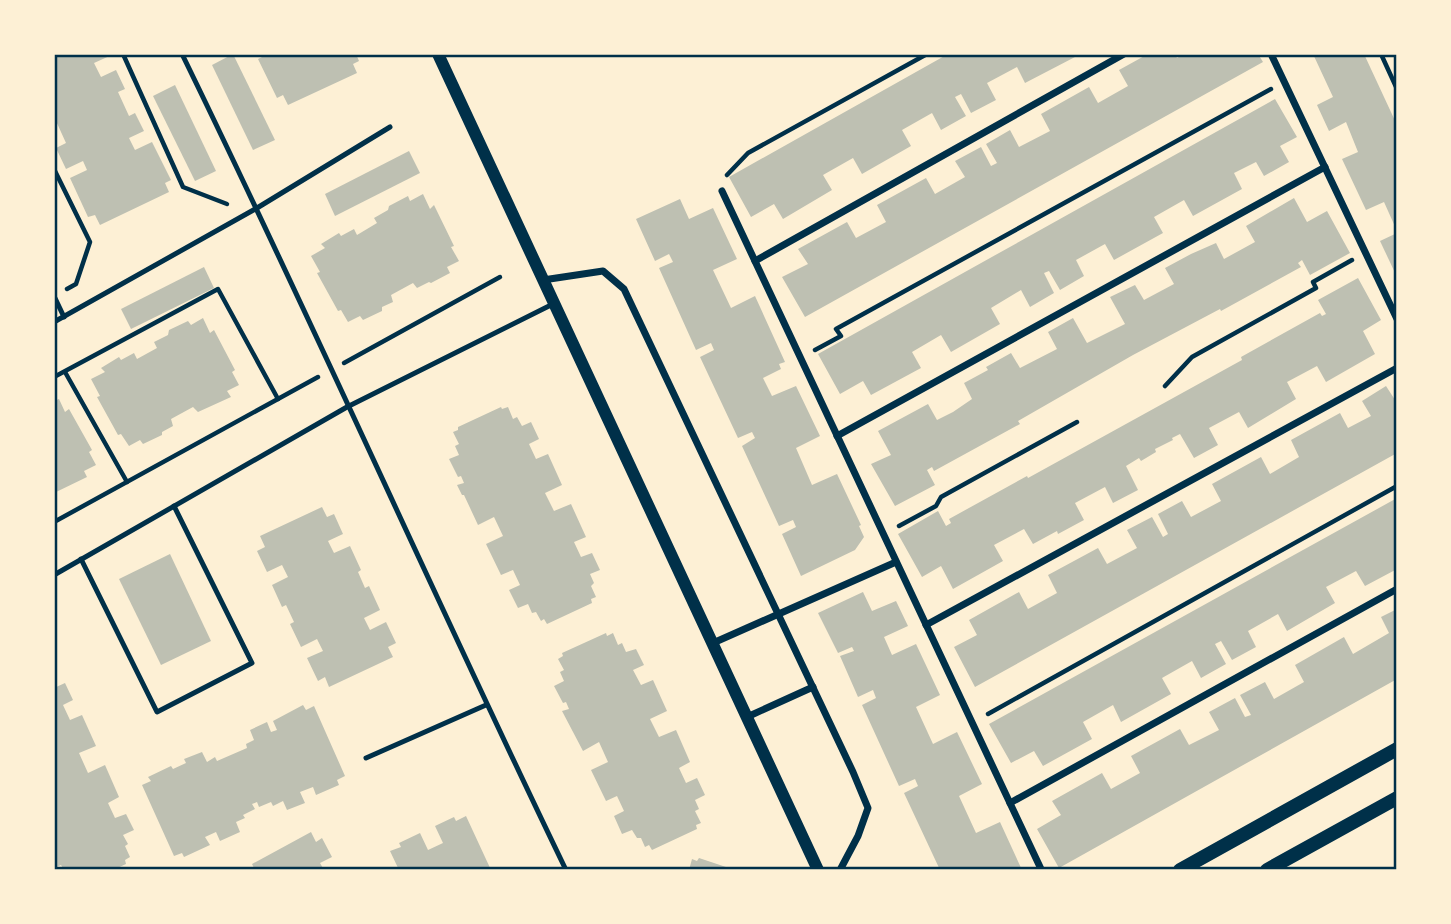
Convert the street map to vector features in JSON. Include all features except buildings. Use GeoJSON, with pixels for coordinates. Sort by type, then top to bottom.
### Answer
{"type":"FeatureCollection","features":[{"type":"Feature","properties":{"kind":"main road"},"geometry":{"type":"LineString","coordinates":[[1180,870],[1397,749]]}},
{"type":"Feature","properties":{"kind":"main road"},"geometry":{"type":"LineString","coordinates":[[1267,870],[1397,798]]}},
{"type":"Feature","properties":{"kind":"street"},"geometry":{"type":"LineString","coordinates":[[439,54],[818,870]]}},
{"type":"Feature","properties":{"kind":"street"},"geometry":{"type":"LineString","coordinates":[[755,261],[1124,54]]}},
{"type":"Feature","properties":{"kind":"street"},"geometry":{"type":"LineString","coordinates":[[1271,54],[1397,319]]}},
{"type":"Feature","properties":{"kind":"street"},"geometry":{"type":"LineString","coordinates":[[837,436],[1325,167]]}},
{"type":"Feature","properties":{"kind":"street"},"geometry":{"type":"LineString","coordinates":[[722,191],[1041,869]]}},
{"type":"Feature","properties":{"kind":"street"},"geometry":{"type":"LineString","coordinates":[[543,280],[603,271],[624,289],[868,808],[858,836],[839,870]]}},
{"type":"Feature","properties":{"kind":"street"},"geometry":{"type":"LineString","coordinates":[[926,625],[1397,368]]}},
{"type":"Feature","properties":{"kind":"street"},"geometry":{"type":"LineString","coordinates":[[713,643],[897,562]]}},
{"type":"Feature","properties":{"kind":"street"},"geometry":{"type":"LineString","coordinates":[[1010,803],[1397,589]]}},
{"type":"Feature","properties":{"kind":"street"},"geometry":{"type":"LineString","coordinates":[[747,717],[813,687]]}},
{"type":"Feature","properties":{"kind":"lane"},"geometry":{"type":"LineString","coordinates":[[182,54],[257,208],[486,705],[566,870]]}},
{"type":"Feature","properties":{"kind":"lane"},"geometry":{"type":"LineString","coordinates":[[54,323],[257,208],[390,127]]}},
{"type":"Feature","properties":{"kind":"lane"},"geometry":{"type":"LineString","coordinates":[[54,296],[64,317]]}},
{"type":"Feature","properties":{"kind":"lane"},"geometry":{"type":"LineString","coordinates":[[54,575],[347,407],[554,304]]}},
{"type":"Feature","properties":{"kind":"lane"},"geometry":{"type":"LineString","coordinates":[[81,559],[157,712],[251,663],[174,506]]}},
{"type":"Feature","properties":{"kind":"lane"},"geometry":{"type":"LineString","coordinates":[[366,758],[486,705]]}},
{"type":"Feature","properties":{"kind":"path"},"geometry":{"type":"LineString","coordinates":[[123,54],[183,187],[228,204],[236,220]]}},
{"type":"Feature","properties":{"kind":"path"},"geometry":{"type":"LineString","coordinates":[[722,191],[718,181],[732,172],[748,153],[927,54]]}},
{"type":"Feature","properties":{"kind":"path"},"geometry":{"type":"LineString","coordinates":[[1381,54],[1397,89]]}},
{"type":"Feature","properties":{"kind":"path"},"geometry":{"type":"LineString","coordinates":[[801,359],[841,336],[836,329],[1284,82]]}},
{"type":"Feature","properties":{"kind":"path"},"geometry":{"type":"LineString","coordinates":[[54,169],[90,242],[76,285],[65,290]]}},
{"type":"Feature","properties":{"kind":"path"},"geometry":{"type":"LineString","coordinates":[[1166,386],[1192,357],[1316,288],[1313,282],[1365,253]]}},
{"type":"Feature","properties":{"kind":"path"},"geometry":{"type":"LineString","coordinates":[[54,522],[500,277]]}},
{"type":"Feature","properties":{"kind":"path"},"geometry":{"type":"LineString","coordinates":[[54,377],[218,289],[278,399]]}},
{"type":"Feature","properties":{"kind":"path"},"geometry":{"type":"LineString","coordinates":[[65,372],[127,482]]}},
{"type":"Feature","properties":{"kind":"path"},"geometry":{"type":"LineString","coordinates":[[883,535],[936,506],[941,498],[1077,422]]}},
{"type":"Feature","properties":{"kind":"path"},"geometry":{"type":"LineString","coordinates":[[972,723],[1397,486]]}}]}
